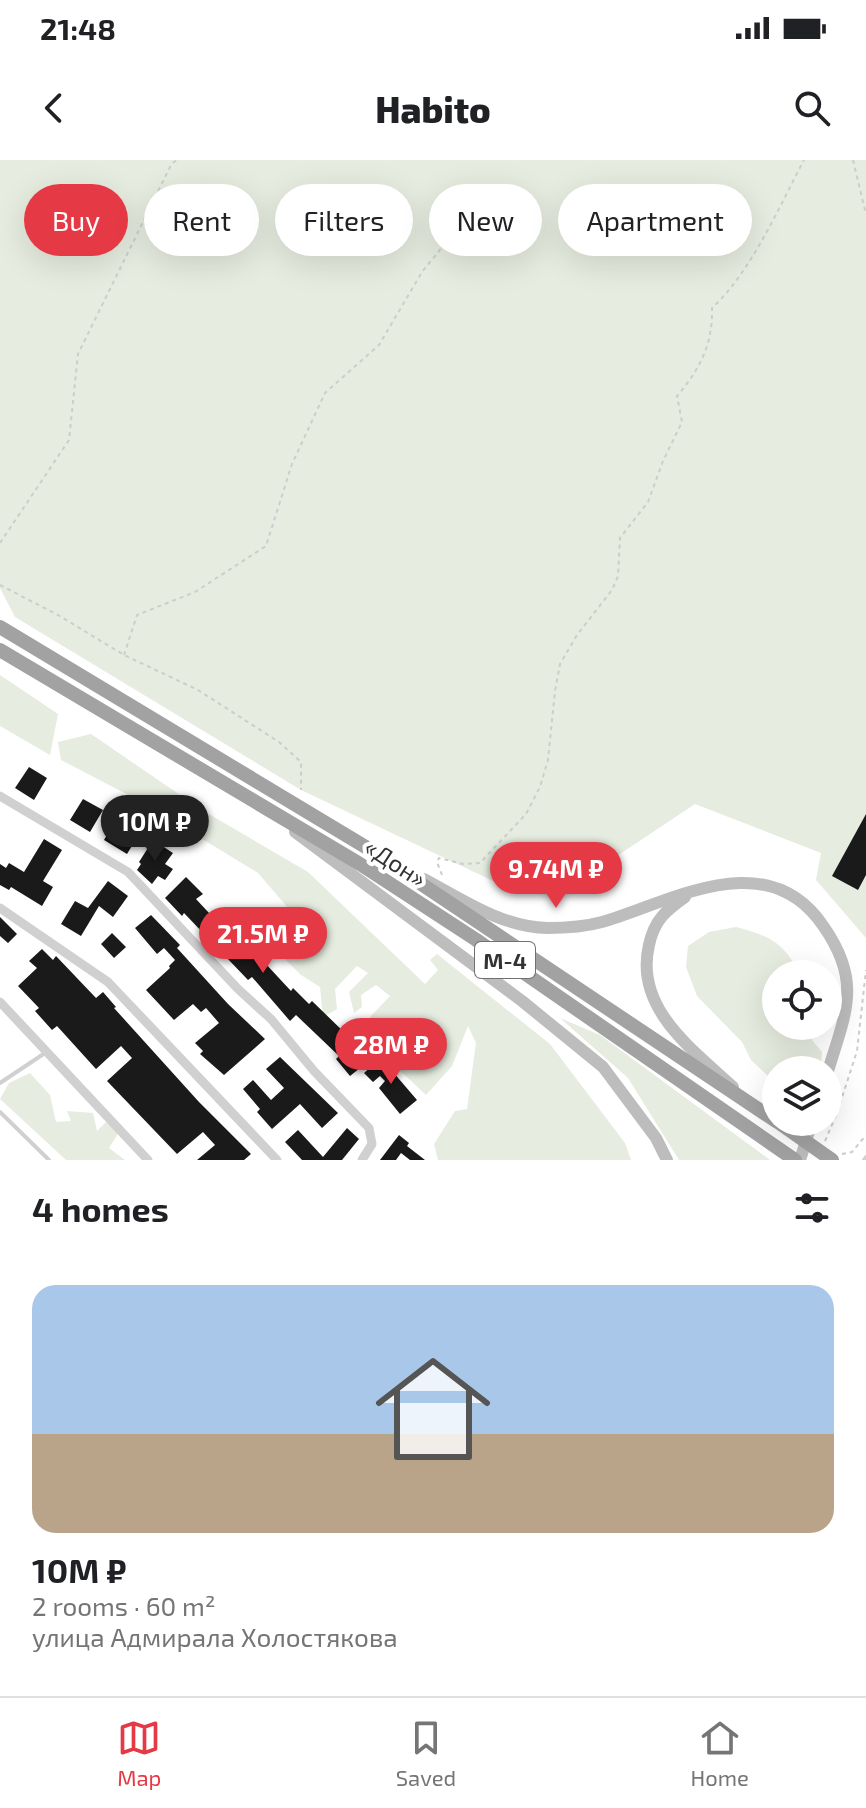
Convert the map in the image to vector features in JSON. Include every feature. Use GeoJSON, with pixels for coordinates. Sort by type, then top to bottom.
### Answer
{"type":"FeatureCollection","features":[{"type":"Feature","properties":{"kind":"highway","name":"«Дон»"},"geometry":{"type":"LineString","coordinates":[[0,627],[369,849],[762,1111]]}},
{"type":"Feature","properties":{"kind":"highway","name":"«Дон»"},"geometry":{"type":"LineString","coordinates":[[0,650],[360,864],[797,1160]]}},
{"type":"Feature","properties":{"kind":"highway","name":"«Дон»"},"geometry":{"type":"LineString","coordinates":[[801,1136],[836,1157]]}},
{"type":"Feature","properties":{"kind":"main road"},"geometry":{"type":"LineString","coordinates":[[244,795],[522,1001],[603,1067],[656,1138],[667,1160]]}},
{"type":"Feature","properties":{"kind":"main road"},"geometry":{"type":"LineString","coordinates":[[369,849],[504,921],[543,928],[600,922],[693,889],[716,884],[766,886],[796,899],[820,920],[842,956],[847,972],[846,1009],[832,1056]]}},
{"type":"Feature","properties":{"kind":"main road"},"geometry":{"type":"LineString","coordinates":[[746,884],[702,890],[667,910],[655,924],[650,940],[646,984],[654,1002],[691,1048],[752,1104]]}},
{"type":"Feature","properties":{"kind":"main road"},"geometry":{"type":"LineString","coordinates":[[797,1160],[806,1136]]}},
{"type":"Feature","properties":{"kind":"street"},"geometry":{"type":"LineString","coordinates":[[0,796],[128,872],[238,989],[271,1019],[314,1071],[369,1128],[372,1144],[362,1160]]}},
{"type":"Feature","properties":{"kind":"street"},"geometry":{"type":"LineString","coordinates":[[0,908],[108,982],[277,1160]]}},
{"type":"Feature","properties":{"kind":"street"},"geometry":{"type":"LineString","coordinates":[[0,1002],[148,1160]]}},
{"type":"Feature","properties":{"kind":"lane"},"geometry":{"type":"LineString","coordinates":[[0,1083],[47,1052]]}},
{"type":"Feature","properties":{"kind":"lane"},"geometry":{"type":"LineString","coordinates":[[0,1112],[49,1160]]}},
{"type":"Feature","properties":{"kind":"path"},"geometry":{"type":"LineString","coordinates":[[0,543],[69,440],[78,354],[172,163],[178,160]]}},
{"type":"Feature","properties":{"kind":"path"},"geometry":{"type":"LineString","coordinates":[[449,893],[437,862],[439,858],[463,864],[480,863],[526,814],[540,787],[548,760],[560,664],[577,635],[612,590],[618,576],[620,538],[648,502],[682,422],[677,396],[702,359],[713,332],[712,308],[725,296],[749,260],[804,160]]}},
{"type":"Feature","properties":{"kind":"path"},"geometry":{"type":"LineString","coordinates":[[853,160],[866,214]]}},
{"type":"Feature","properties":{"kind":"path"},"geometry":{"type":"LineString","coordinates":[[124,655],[137,615],[195,592],[266,546],[292,464],[325,393],[379,345],[422,272],[435,256]]}},
{"type":"Feature","properties":{"kind":"path"},"geometry":{"type":"LineString","coordinates":[[0,585],[124,655],[198,690],[279,742],[301,762],[301,790]]}},
{"type":"Feature","properties":{"kind":"path"},"geometry":{"type":"LineString","coordinates":[[825,1142],[857,1051],[866,970]]}},
{"type":"Feature","properties":{"kind":"path"},"geometry":{"type":"LineString","coordinates":[[836,1157],[852,1152],[866,1135]]}},
{"type":"Feature","properties":{"kind":"shaded area"},"geometry":{"type":"Polygon","coordinates":[[[0,160],[866,160],[866,938],[816,880],[821,853],[695,804],[581,880],[514,891],[301,790],[15,617],[0,588],[0,160]]]}},
{"type":"Feature","properties":{"kind":"shaded area"},"geometry":{"type":"Polygon","coordinates":[[[0,675],[58,714],[50,755],[0,726],[0,675]]]}},
{"type":"Feature","properties":{"kind":"shaded area"},"geometry":{"type":"Polygon","coordinates":[[[91,734],[202,810],[308,872],[425,984],[438,970],[430,960],[437,954],[550,1044],[625,1143],[631,1160],[438,1160],[434,1144],[455,1111],[467,1109],[476,1043],[468,1026],[452,1066],[426,1095],[365,1038],[371,1016],[390,996],[376,985],[361,995],[362,1007],[354,1013],[349,992],[368,973],[357,966],[335,989],[337,1009],[323,1017],[320,987],[301,975],[285,959],[306,929],[258,873],[140,801],[61,760],[58,742],[91,734]]]}},
{"type":"Feature","properties":{"kind":"shaded area"},"geometry":{"type":"Polygon","coordinates":[[[736,927],[757,933],[782,948],[792,960],[762,960],[762,1040],[812,1040],[822,1056],[762,1056],[762,1070],[751,1060],[742,1042],[697,996],[686,967],[688,946],[709,932],[736,927]]]}},
{"type":"Feature","properties":{"kind":"shaded area"},"geometry":{"type":"Polygon","coordinates":[[[560,1018],[600,1035],[770,1160],[679,1160],[628,1078],[560,1018]]]}},
{"type":"Feature","properties":{"kind":"shaded area"},"geometry":{"type":"Polygon","coordinates":[[[30,1073],[50,1095],[56,1122],[71,1121],[67,1111],[93,1113],[97,1131],[106,1122],[119,1132],[109,1148],[125,1160],[66,1160],[0,1099],[9,1083],[30,1073]]]}},
{"type":"Feature","properties":{"kind":"building"},"geometry":{"type":"Polygon","coordinates":[[[29,767],[47,778],[34,800],[15,788],[29,767]]]}},
{"type":"Feature","properties":{"kind":"building"},"geometry":{"type":"Polygon","coordinates":[[[83,799],[103,810],[90,832],[70,820],[83,799]]]}},
{"type":"Feature","properties":{"kind":"building"},"geometry":{"type":"Polygon","coordinates":[[[123,799],[140,810],[130,825],[141,831],[127,854],[104,840],[123,799]]]}},
{"type":"Feature","properties":{"kind":"building"},"geometry":{"type":"Polygon","coordinates":[[[866,814],[866,875],[858,890],[832,876],[866,814]]]}},
{"type":"Feature","properties":{"kind":"building"},"geometry":{"type":"Polygon","coordinates":[[[44,839],[62,850],[43,881],[53,887],[42,906],[11,887],[9,890],[0,885],[0,864],[6,868],[9,863],[24,872],[44,839]]]}},
{"type":"Feature","properties":{"kind":"building"},"geometry":{"type":"Polygon","coordinates":[[[153,840],[173,853],[165,864],[173,869],[165,880],[158,876],[152,884],[137,870],[153,840]]]}},
{"type":"Feature","properties":{"kind":"building"},"geometry":{"type":"Polygon","coordinates":[[[186,877],[203,894],[196,899],[223,928],[226,930],[230,927],[291,991],[293,988],[309,1004],[312,1001],[348,1036],[344,1040],[365,1064],[350,1076],[336,1059],[339,1056],[296,1015],[290,1021],[252,977],[248,980],[184,913],[182,916],[165,898],[186,877]]]}},
{"type":"Feature","properties":{"kind":"building"},"geometry":{"type":"Polygon","coordinates":[[[108,881],[128,896],[113,917],[99,906],[81,936],[61,924],[75,901],[88,908],[108,881]]]}},
{"type":"Feature","properties":{"kind":"building"},"geometry":{"type":"Polygon","coordinates":[[[151,915],[228,1004],[265,1039],[224,1075],[200,1054],[203,1051],[195,1043],[219,1023],[206,1008],[201,1012],[193,1004],[174,1020],[146,990],[175,960],[164,948],[157,954],[135,928],[151,915]]]}},
{"type":"Feature","properties":{"kind":"building"},"geometry":{"type":"Polygon","coordinates":[[[0,917],[17,934],[8,943],[0,936],[0,917]]]}},
{"type":"Feature","properties":{"kind":"building"},"geometry":{"type":"Polygon","coordinates":[[[112,933],[126,947],[114,958],[101,944],[112,933]]]}},
{"type":"Feature","properties":{"kind":"building"},"geometry":{"type":"Polygon","coordinates":[[[42,949],[53,960],[56,956],[96,998],[103,992],[199,1102],[251,1154],[244,1160],[197,1160],[215,1145],[203,1132],[177,1154],[107,1081],[132,1058],[121,1046],[96,1069],[57,1026],[52,1030],[35,1011],[39,1008],[18,986],[37,968],[29,961],[42,949]]]}},
{"type":"Feature","properties":{"kind":"building"},"geometry":{"type":"Polygon","coordinates":[[[280,1057],[338,1113],[322,1128],[300,1104],[272,1129],[243,1089],[253,1080],[271,1100],[284,1088],[266,1069],[280,1057]]]}},
{"type":"Feature","properties":{"kind":"building"},"geometry":{"type":"Polygon","coordinates":[[[381,1058],[417,1100],[400,1114],[379,1088],[385,1081],[380,1076],[373,1082],[364,1073],[381,1058]]]}},
{"type":"Feature","properties":{"kind":"building"},"geometry":{"type":"Polygon","coordinates":[[[347,1128],[359,1139],[342,1160],[302,1160],[285,1142],[298,1130],[323,1157],[347,1128]]]}},
{"type":"Feature","properties":{"kind":"building"},"geometry":{"type":"Polygon","coordinates":[[[399,1135],[425,1160],[410,1160],[401,1153],[396,1160],[380,1160],[399,1135]]]}}]}
